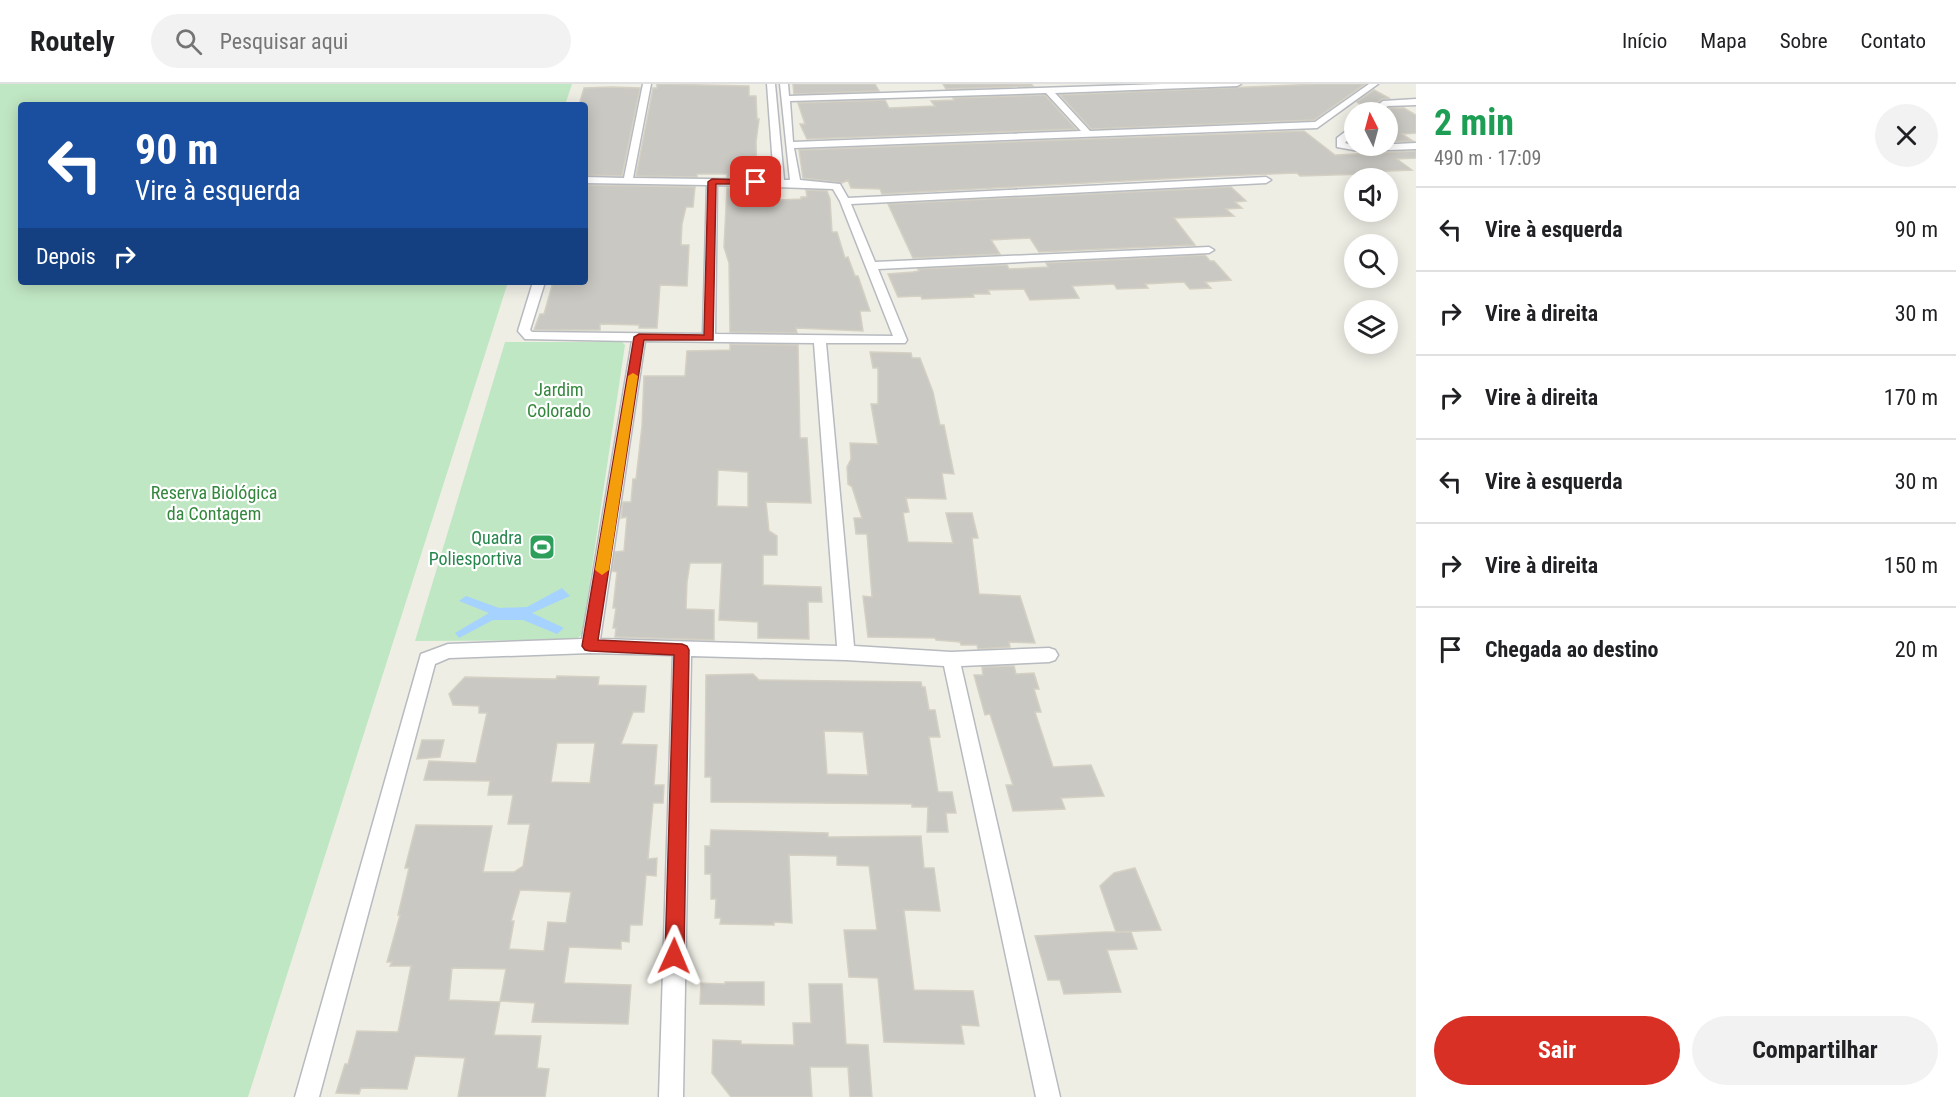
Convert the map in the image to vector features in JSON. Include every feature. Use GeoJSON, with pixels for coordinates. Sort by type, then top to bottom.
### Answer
{"type":"FeatureCollection","features":[{"type":"Feature","properties":{"kind":"street"},"geometry":{"type":"LineString","coordinates":[[627,180],[647,84]]}},
{"type":"Feature","properties":{"kind":"street"},"geometry":{"type":"LineString","coordinates":[[771,84],[779,182]]}},
{"type":"Feature","properties":{"kind":"street"},"geometry":{"type":"LineString","coordinates":[[784,84],[789,146],[795,183]]}},
{"type":"Feature","properties":{"kind":"street"},"geometry":{"type":"LineString","coordinates":[[785,99],[1237,84]]}},
{"type":"Feature","properties":{"kind":"street"},"geometry":{"type":"LineString","coordinates":[[789,146],[1317,125],[1374,84]]}},
{"type":"Feature","properties":{"kind":"street"},"geometry":{"type":"LineString","coordinates":[[1049,91],[1089,135]]}},
{"type":"Feature","properties":{"kind":"street"},"geometry":{"type":"LineString","coordinates":[[1398,103],[1416,102]]}},
{"type":"Feature","properties":{"kind":"street"},"geometry":{"type":"LineString","coordinates":[[773,127],[788,126]]}},
{"type":"Feature","properties":{"kind":"street"},"geometry":{"type":"LineString","coordinates":[[1398,147],[1416,146]]}},
{"type":"Feature","properties":{"kind":"street"},"geometry":{"type":"LineString","coordinates":[[538,285],[524,332],[527,335],[901,340],[845,201],[836,186],[779,182],[588,180]]}},
{"type":"Feature","properties":{"kind":"street"},"geometry":{"type":"LineString","coordinates":[[845,201],[1266,180]]}},
{"type":"Feature","properties":{"kind":"street"},"geometry":{"type":"LineString","coordinates":[[709,338],[712,182]]}},
{"type":"Feature","properties":{"kind":"street"},"geometry":{"type":"LineString","coordinates":[[872,266],[1209,250]]}},
{"type":"Feature","properties":{"kind":"street"},"geometry":{"type":"LineString","coordinates":[[590,646],[639,337]]}},
{"type":"Feature","properties":{"kind":"street"},"geometry":{"type":"LineString","coordinates":[[820,340],[846,652]]}},
{"type":"Feature","properties":{"kind":"street"},"geometry":{"type":"LineString","coordinates":[[307,1097],[427,659],[448,651],[590,646],[682,650],[846,652],[951,659],[1049,655]]}},
{"type":"Feature","properties":{"kind":"street"},"geometry":{"type":"LineString","coordinates":[[671,1097],[682,650]]}},
{"type":"Feature","properties":{"kind":"street"},"geometry":{"type":"LineString","coordinates":[[951,659],[1048,1097]]}},
{"type":"Feature","properties":{"kind":"green space","name":"Reserva Biológica da Contagem"},"geometry":{"type":"Polygon","coordinates":[[[0,84],[572,84],[566,102],[18,102],[18,285],[507,285],[248,1097],[0,1097],[0,84]]]}},
{"type":"Feature","properties":{"kind":"green space","name":"Jardim Colorado"},"geometry":{"type":"Polygon","coordinates":[[[505,342],[622,342],[625,345],[582,634],[576,640],[415,641],[505,342]]]}},
{"type":"Feature","properties":{"kind":"water"},"geometry":{"type":"Polygon","coordinates":[[[562,588],[570,596],[532,613],[564,628],[557,634],[523,620],[493,620],[459,638],[455,633],[489,613],[459,601],[466,596],[499,608],[527,607],[562,588]]]}},
{"type":"Feature","properties":{"kind":"building"},"geometry":{"type":"Polygon","coordinates":[[[657,84],[749,86],[749,96],[756,96],[757,119],[759,119],[756,142],[757,178],[727,177],[727,174],[697,174],[697,177],[636,176],[653,88],[657,88],[657,84]]]}},
{"type":"Feature","properties":{"kind":"building"},"geometry":{"type":"Polygon","coordinates":[[[793,84],[875,84],[879,91],[794,94],[793,84]]]}},
{"type":"Feature","properties":{"kind":"building"},"geometry":{"type":"Polygon","coordinates":[[[943,84],[1031,84],[1033,86],[946,89],[943,84]]]}},
{"type":"Feature","properties":{"kind":"building"},"geometry":{"type":"Polygon","coordinates":[[[1365,84],[1314,120],[1091,129],[1060,95],[1365,84]]]}},
{"type":"Feature","properties":{"kind":"building"},"geometry":{"type":"Polygon","coordinates":[[[584,88],[640,88],[622,176],[588,175],[588,102],[580,102],[584,88]]]}},
{"type":"Feature","properties":{"kind":"building"},"geometry":{"type":"Polygon","coordinates":[[[1374,90],[1389,98],[1378,102],[1357,102],[1374,90]]]}},
{"type":"Feature","properties":{"kind":"building"},"geometry":{"type":"Polygon","coordinates":[[[1045,95],[1076,129],[807,139],[800,124],[805,124],[798,103],[885,100],[889,108],[935,106],[931,101],[954,100],[953,98],[1045,95]]]}},
{"type":"Feature","properties":{"kind":"building"},"geometry":{"type":"Polygon","coordinates":[[[1398,108],[1404,108],[1416,115],[1416,133],[1402,134],[1413,141],[1398,142],[1398,108]]]}},
{"type":"Feature","properties":{"kind":"building"},"geometry":{"type":"Polygon","coordinates":[[[1304,131],[1335,155],[1398,156],[1398,152],[1416,151],[1416,158],[1397,159],[1412,170],[1344,168],[1344,175],[1300,176],[1297,173],[1219,176],[882,194],[880,189],[851,188],[848,180],[842,183],[803,178],[799,150],[1304,131]]]}},
{"type":"Feature","properties":{"kind":"building"},"geometry":{"type":"Polygon","coordinates":[[[588,185],[695,187],[693,207],[686,207],[682,224],[681,245],[689,245],[687,286],[660,285],[657,328],[600,324],[600,330],[534,330],[540,314],[544,314],[552,285],[588,285],[588,185]]]}},
{"type":"Feature","properties":{"kind":"building"},"geometry":{"type":"Polygon","coordinates":[[[1231,187],[1246,201],[1235,202],[1242,208],[1226,209],[1234,216],[1174,218],[1195,245],[1039,252],[1030,238],[991,240],[1000,254],[913,258],[888,204],[1231,187]]]}},
{"type":"Feature","properties":{"kind":"building"},"geometry":{"type":"Polygon","coordinates":[[[727,188],[757,189],[758,201],[801,199],[801,197],[807,197],[806,190],[827,191],[830,199],[832,232],[837,232],[845,258],[848,257],[855,276],[858,276],[870,311],[860,311],[863,331],[796,328],[797,333],[730,332],[729,263],[724,247],[727,188]]]}},
{"type":"Feature","properties":{"kind":"building"},"geometry":{"type":"Polygon","coordinates":[[[1205,255],[1210,261],[1214,261],[1231,280],[1205,282],[1211,288],[1190,289],[1184,282],[1145,284],[1148,288],[1117,289],[1114,284],[1072,286],[1079,298],[1030,300],[1024,289],[988,290],[990,294],[973,294],[974,297],[922,299],[921,296],[898,297],[888,274],[919,271],[918,269],[1007,265],[1009,269],[1048,267],[1046,263],[1205,255]]]}},
{"type":"Feature","properties":{"kind":"building"},"geometry":{"type":"Polygon","coordinates":[[[730,344],[798,345],[800,438],[807,438],[811,503],[766,502],[769,531],[777,536],[777,555],[763,555],[763,585],[821,587],[822,602],[808,602],[809,639],[758,638],[758,622],[719,620],[722,563],[690,563],[687,582],[686,609],[714,610],[714,640],[615,637],[616,628],[613,628],[616,608],[613,608],[617,572],[612,571],[615,552],[624,551],[627,517],[621,518],[623,502],[631,502],[633,479],[636,479],[642,426],[644,376],[685,376],[687,351],[730,350],[730,344]],[[718,470],[717,506],[748,507],[748,472],[718,470]]]}},
{"type":"Feature","properties":{"kind":"building"},"geometry":{"type":"Polygon","coordinates":[[[870,352],[911,353],[912,358],[920,358],[933,392],[940,425],[944,425],[954,474],[942,473],[946,499],[906,498],[909,512],[903,513],[908,542],[953,543],[946,513],[972,513],[978,538],[972,538],[979,594],[1020,596],[1035,643],[1009,642],[1010,647],[978,649],[977,645],[961,645],[960,642],[936,640],[935,638],[868,637],[863,596],[872,597],[867,534],[856,534],[854,518],[862,518],[852,487],[848,484],[847,467],[851,459],[850,443],[878,444],[871,404],[878,404],[878,368],[873,368],[870,352]]]}},
{"type":"Feature","properties":{"kind":"building"},"geometry":{"type":"Polygon","coordinates":[[[1014,666],[1016,674],[1034,673],[1039,689],[1034,689],[1041,712],[1035,712],[1053,767],[1091,765],[1104,796],[1061,798],[1065,809],[1013,811],[1006,785],[1013,785],[990,714],[985,715],[974,675],[983,675],[982,667],[1014,666]]]}},
{"type":"Feature","properties":{"kind":"building"},"geometry":{"type":"Polygon","coordinates":[[[753,674],[759,680],[921,682],[922,687],[925,687],[929,710],[935,710],[940,737],[929,737],[938,792],[952,792],[956,813],[946,813],[948,832],[927,832],[928,807],[912,807],[912,804],[711,802],[711,777],[705,777],[706,675],[753,674]],[[824,731],[827,774],[868,775],[863,732],[824,731]]]}},
{"type":"Feature","properties":{"kind":"building"},"geometry":{"type":"Polygon","coordinates":[[[557,676],[599,677],[598,685],[646,686],[644,712],[633,712],[621,744],[657,745],[654,785],[664,785],[663,803],[653,803],[648,859],[657,858],[656,876],[646,875],[642,925],[630,925],[629,942],[621,941],[621,949],[569,947],[564,983],[631,985],[628,1024],[532,1022],[535,1003],[500,1001],[506,969],[452,968],[449,1000],[500,1002],[494,1035],[541,1036],[537,1068],[549,1069],[545,1097],[458,1097],[465,1058],[415,1056],[407,1089],[361,1088],[359,1094],[336,1093],[345,1064],[348,1064],[357,1031],[398,1032],[411,966],[390,966],[392,962],[387,962],[400,915],[398,915],[409,868],[405,868],[416,825],[492,826],[483,872],[514,872],[523,866],[530,824],[508,824],[513,795],[488,795],[490,781],[424,780],[429,761],[476,763],[487,713],[479,713],[479,706],[453,705],[449,694],[465,677],[556,679],[557,676]],[[557,743],[551,782],[590,783],[595,743],[557,743]],[[520,890],[511,921],[514,921],[509,949],[544,951],[548,922],[566,923],[571,892],[520,890]]]}},
{"type":"Feature","properties":{"kind":"building"},"geometry":{"type":"Polygon","coordinates":[[[422,740],[444,740],[440,757],[417,759],[422,740]]]}},
{"type":"Feature","properties":{"kind":"building"},"geometry":{"type":"Polygon","coordinates":[[[711,830],[828,833],[828,837],[921,836],[924,868],[934,868],[940,911],[904,910],[914,990],[973,991],[979,1026],[961,1025],[964,1044],[884,1042],[878,978],[849,977],[844,930],[877,930],[869,866],[837,865],[837,856],[789,855],[792,923],[720,924],[721,918],[715,918],[716,899],[711,899],[711,874],[705,874],[705,846],[710,846],[711,830]]]}},
{"type":"Feature","properties":{"kind":"building"},"geometry":{"type":"Polygon","coordinates":[[[1135,868],[1161,930],[1116,932],[1100,886],[1114,873],[1135,868]]]}},
{"type":"Feature","properties":{"kind":"building"},"geometry":{"type":"Polygon","coordinates":[[[1131,932],[1137,949],[1107,950],[1121,992],[1064,994],[1060,980],[1048,980],[1035,936],[1131,932]]]}},
{"type":"Feature","properties":{"kind":"building"},"geometry":{"type":"Polygon","coordinates":[[[725,982],[764,982],[764,1005],[700,1004],[701,983],[725,984],[725,982]]]}},
{"type":"Feature","properties":{"kind":"building"},"geometry":{"type":"Polygon","coordinates":[[[809,984],[842,984],[846,1044],[868,1045],[872,1097],[850,1097],[848,1067],[810,1067],[812,1097],[731,1097],[712,1073],[713,1040],[741,1041],[741,1044],[794,1045],[793,1023],[811,1023],[809,984]]]}},
{"type":"Feature","properties":{"kind":"slow traffic"},"geometry":{"type":"LineString","coordinates":[[602,570],[633,376]]}},
{"type":"Feature","properties":{"kind":"place","name":"Quadra Poliesportiva"},"geometry":{"type":"Point","coordinates":[542,547]}},
{"type":"Feature","properties":{"kind":"route"},"geometry":{"type":"LineString","coordinates":[[674,956],[682,650],[590,646],[639,337],[709,338],[712,182],[756,182]]}}]}
